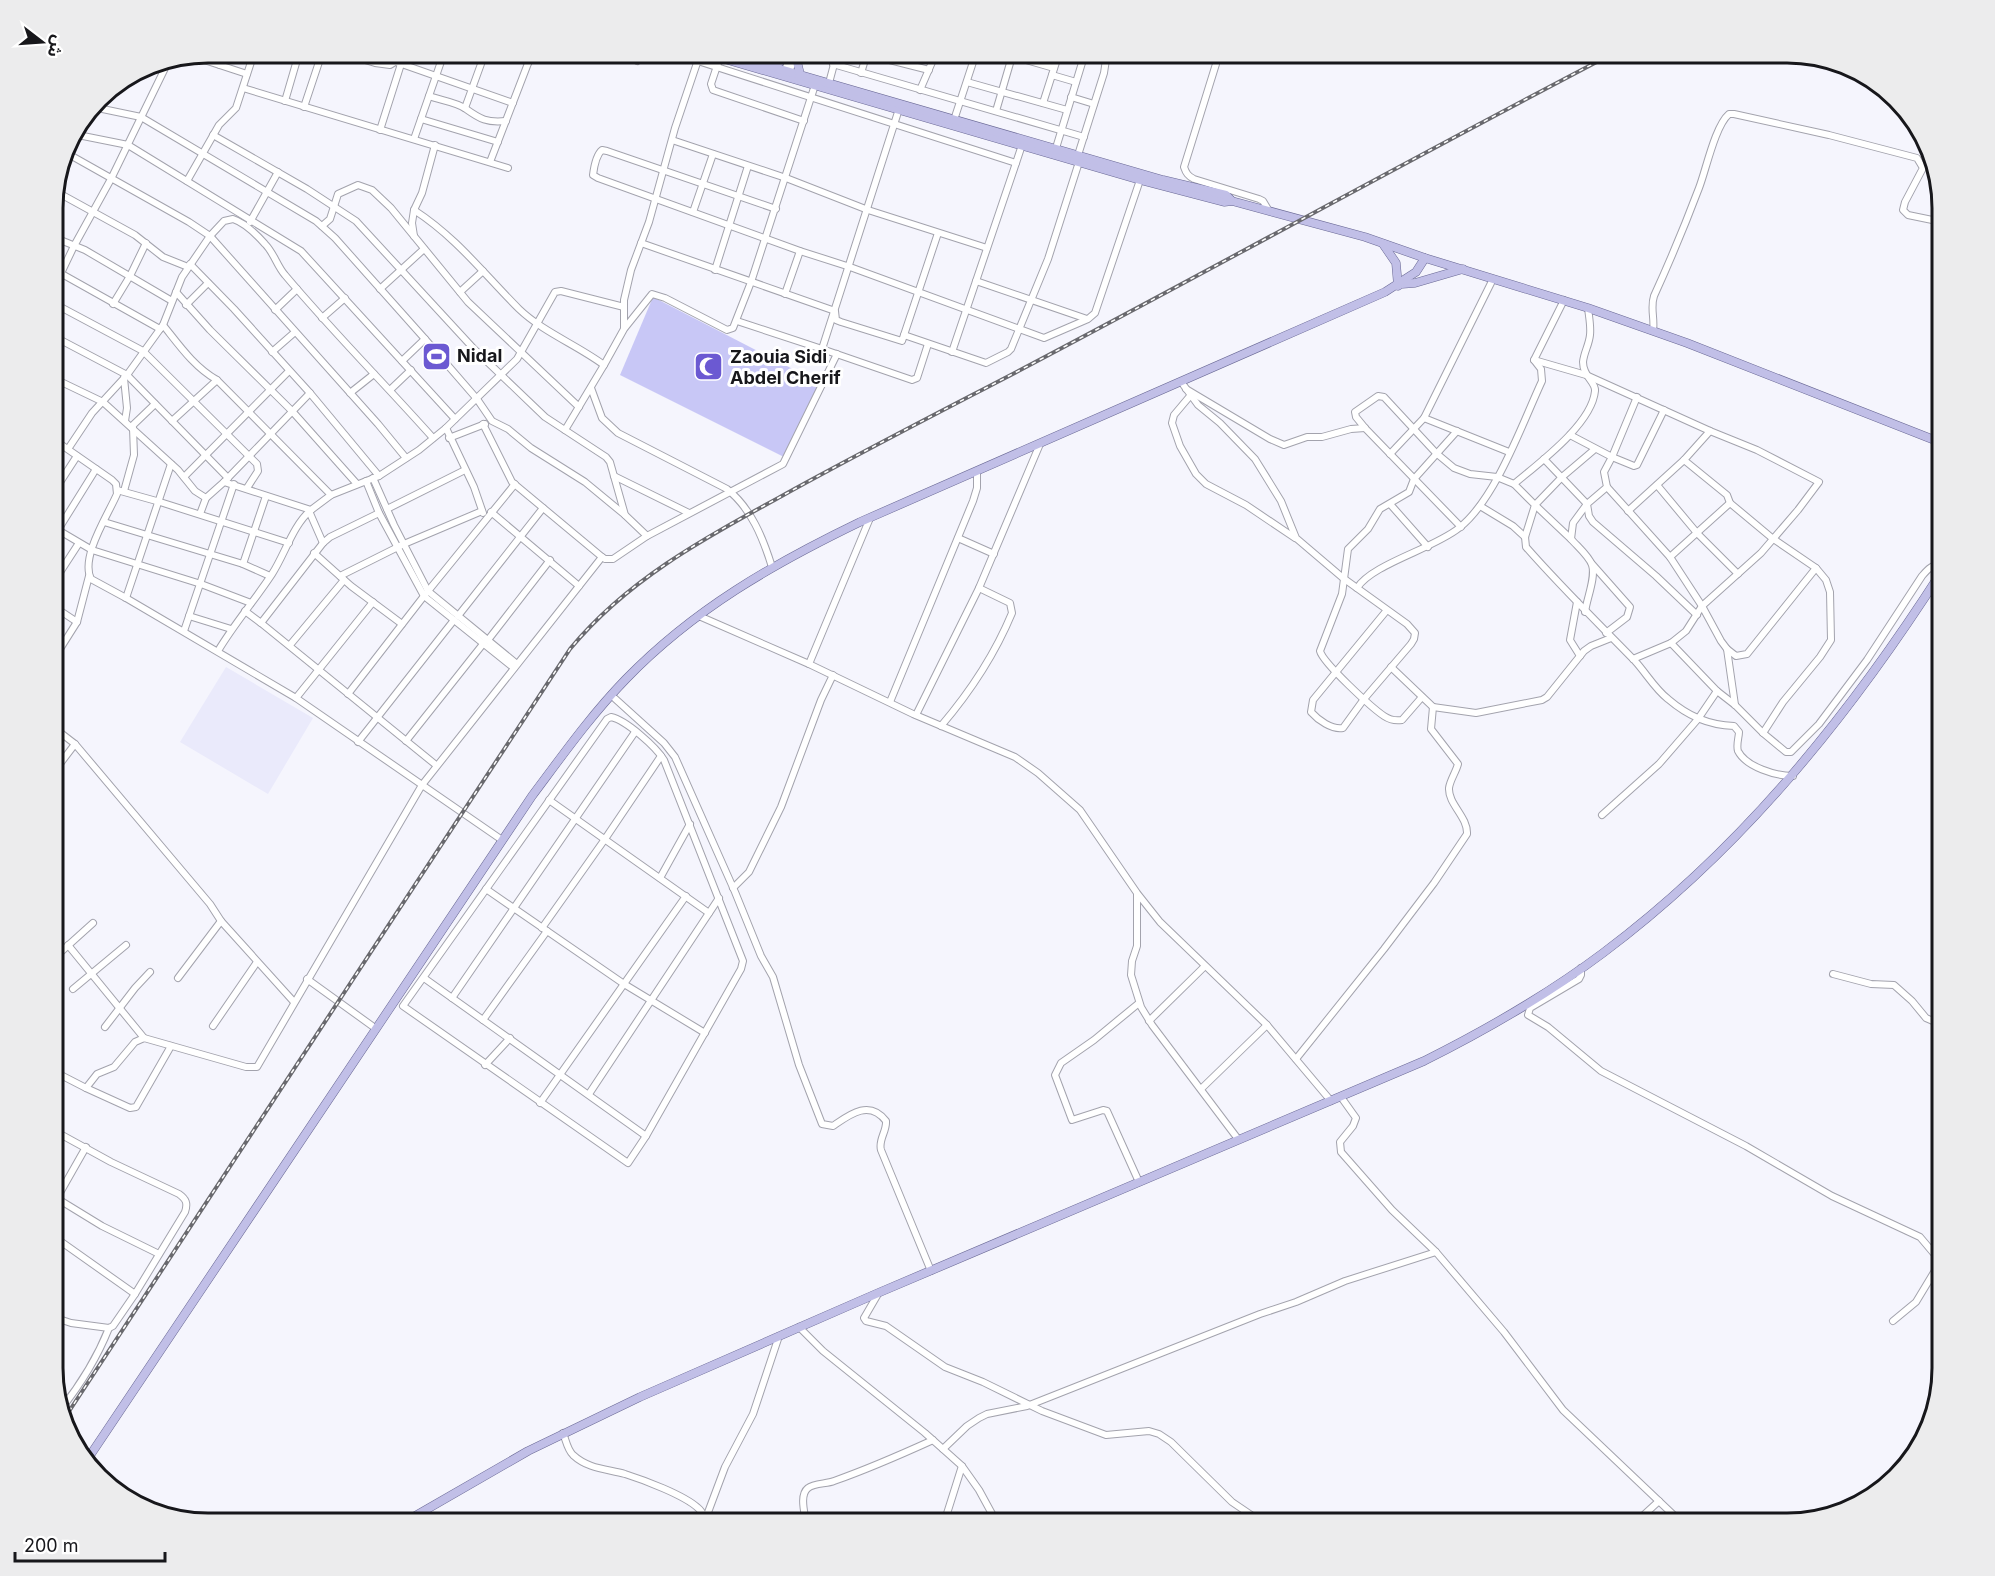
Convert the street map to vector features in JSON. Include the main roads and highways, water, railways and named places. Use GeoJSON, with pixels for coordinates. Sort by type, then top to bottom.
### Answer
{"type":"FeatureCollection","features":[{"type":"Feature","properties":{"kind":"main road"},"geometry":{"type":"LineString","coordinates":[[752,63],[815,85],[899,109],[1056,148],[1140,180],[1224,202],[1232,201],[1382,243],[1564,300],[1653,331],[1932,439]]}},
{"type":"Feature","properties":{"kind":"main road"},"geometry":{"type":"LineString","coordinates":[[758,63],[774,67],[787,74],[800,74],[1022,145],[1226,195],[1232,201]]}},
{"type":"Feature","properties":{"kind":"main road"},"geometry":{"type":"LineString","coordinates":[[774,67],[778,63]]}},
{"type":"Feature","properties":{"kind":"main road"},"geometry":{"type":"LineString","coordinates":[[798,63],[800,74]]}},
{"type":"Feature","properties":{"kind":"main road"},"geometry":{"type":"LineString","coordinates":[[1382,243],[1396,263],[1399,285]]}},
{"type":"Feature","properties":{"kind":"main road"},"geometry":{"type":"LineString","coordinates":[[92,1454],[502,840],[568,747],[611,695],[664,644],[699,616],[772,567],[870,518],[1040,444],[1183,386],[1399,285],[1420,268],[1425,258]]}},
{"type":"Feature","properties":{"kind":"main road"},"geometry":{"type":"LineString","coordinates":[[1399,285],[1415,283],[1463,269]]}},
{"type":"Feature","properties":{"kind":"main road"},"geometry":{"type":"LineString","coordinates":[[420,1513],[457,1490],[563,1433],[640,1397],[878,1293],[1341,1097],[1459,1043],[1556,986],[1653,914],[1694,879],[1793,776],[1846,711],[1932,586]]}},
{"type":"Feature","properties":{"kind":"railway"},"geometry":{"type":"LineString","coordinates":[[70,1410],[570,649],[616,602],[695,545],[751,513],[1595,63]]}},
{"type":"Feature","properties":{"kind":"place","name":"Nidal"},"geometry":{"type":"Point","coordinates":[436,356]}},
{"type":"Feature","properties":{"kind":"place","name":"Zaouia Sidi Abdel Cherif"},"geometry":{"type":"Point","coordinates":[709,367]}}]}
